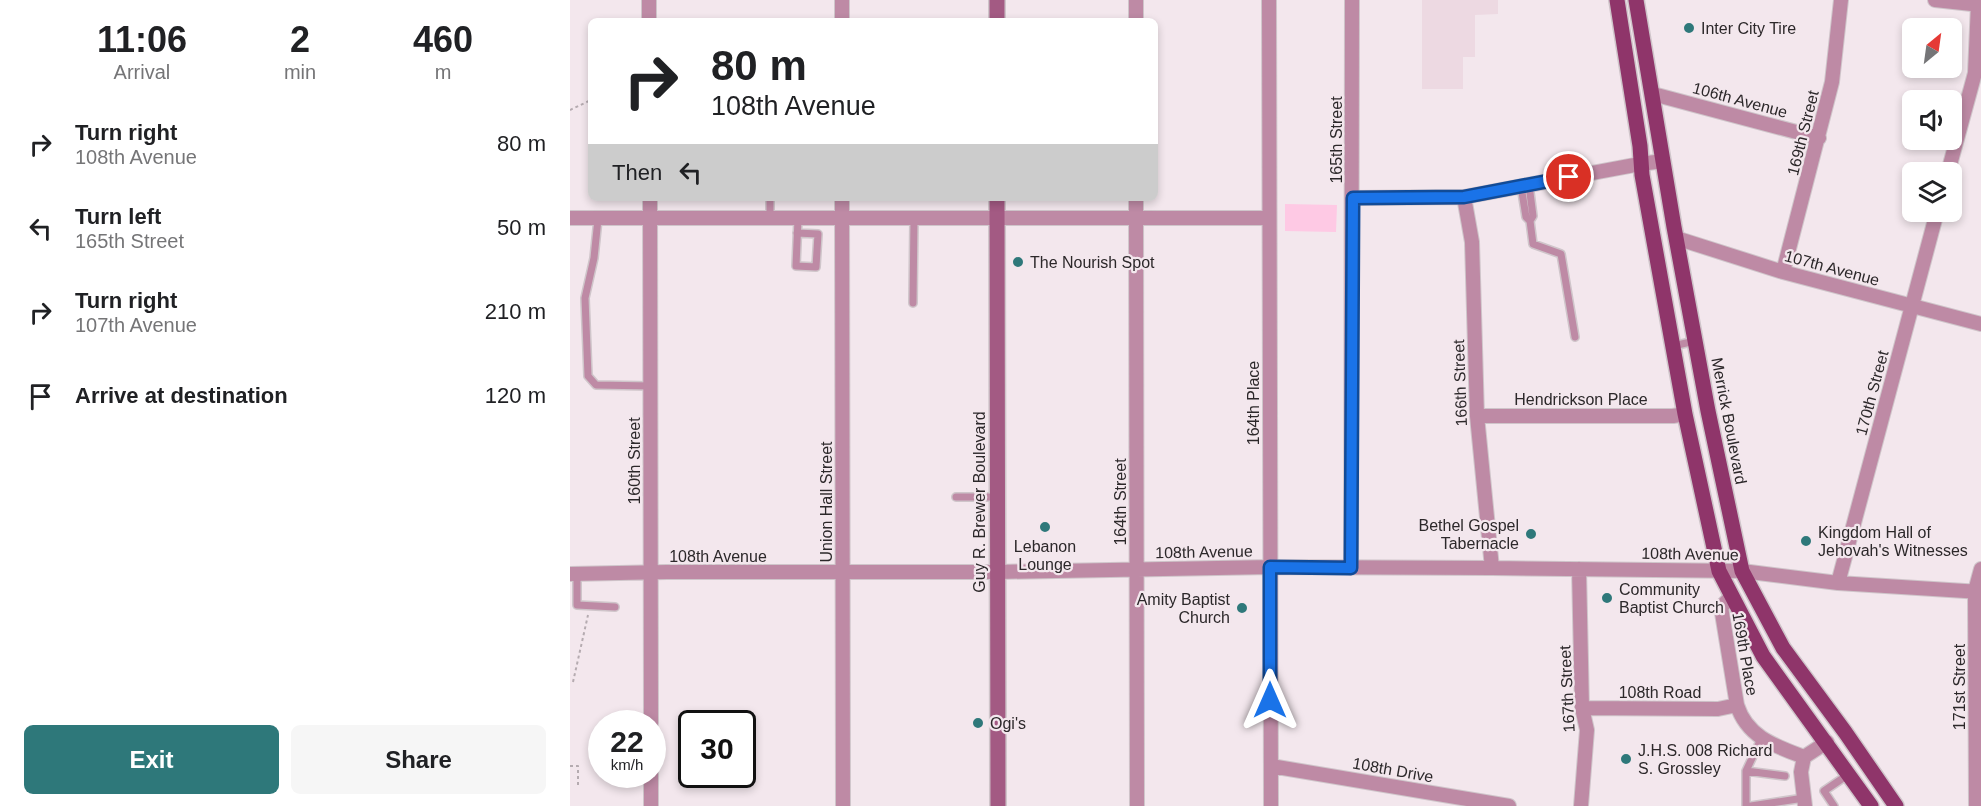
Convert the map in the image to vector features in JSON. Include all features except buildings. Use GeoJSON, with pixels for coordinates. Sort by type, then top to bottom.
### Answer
{"type":"FeatureCollection","features":[{"type":"Feature","properties":{"kind":"main road"},"geometry":{"type":"LineString","coordinates":[[997,0],[997,18]]}},
{"type":"Feature","properties":{"kind":"main road"},"geometry":{"type":"LineString","coordinates":[[1617,0],[1640,146],[1640,164],[1672,346],[1719,571],[1763,656],[1871,806]]}},
{"type":"Feature","properties":{"kind":"main road","name":"Merrick Boulevard"},"geometry":{"type":"LineString","coordinates":[[1636,0],[1707,411],[1742,571],[1783,648],[1896,806]]}},
{"type":"Feature","properties":{"kind":"main road","name":"Guy R. Brewer Boulevard"},"geometry":{"type":"LineString","coordinates":[[997,201],[998,806]]}},
{"type":"Feature","properties":{"kind":"street"},"geometry":{"type":"LineString","coordinates":[[649,0],[649,18]]}},
{"type":"Feature","properties":{"kind":"street"},"geometry":{"type":"LineString","coordinates":[[842,0],[842,18]]}},
{"type":"Feature","properties":{"kind":"street"},"geometry":{"type":"LineString","coordinates":[[1136,0],[1136,18]]}},
{"type":"Feature","properties":{"kind":"street","name":"164th Place"},"geometry":{"type":"LineString","coordinates":[[1269,0],[1271,806]]}},
{"type":"Feature","properties":{"kind":"street","name":"165th Street"},"geometry":{"type":"LineString","coordinates":[[1351,568],[1352,0]]}},
{"type":"Feature","properties":{"kind":"street","name":"169th Street"},"geometry":{"type":"LineString","coordinates":[[1783,272],[1833,82],[1841,0]]}},
{"type":"Feature","properties":{"kind":"street"},"geometry":{"type":"LineString","coordinates":[[1935,0],[1980,4],[1975,73],[1951,162]]}},
{"type":"Feature","properties":{"kind":"street","name":"106th Avenue"},"geometry":{"type":"LineString","coordinates":[[1653,94],[1819,138]]}},
{"type":"Feature","properties":{"kind":"street"},"geometry":{"type":"LineString","coordinates":[[1353,198],[1464,197],[1663,161]]}},
{"type":"Feature","properties":{"kind":"street","name":"166th Street"},"geometry":{"type":"LineString","coordinates":[[1464,197],[1472,242],[1477,416],[1492,568]]}},
{"type":"Feature","properties":{"kind":"street","name":"160th Street"},"geometry":{"type":"LineString","coordinates":[[650,201],[651,710]]}},
{"type":"Feature","properties":{"kind":"street","name":"Union Hall Street"},"geometry":{"type":"LineString","coordinates":[[842,201],[843,806]]}},
{"type":"Feature","properties":{"kind":"street","name":"164th Street"},"geometry":{"type":"LineString","coordinates":[[1136,201],[1137,806]]}},
{"type":"Feature","properties":{"kind":"street"},"geometry":{"type":"LineString","coordinates":[[570,218],[770,219],[797,226],[842,219],[1268,218]]}},
{"type":"Feature","properties":{"kind":"street","name":"170th Street"},"geometry":{"type":"LineString","coordinates":[[1838,583],[1934,222]]}},
{"type":"Feature","properties":{"kind":"street","name":"107th Avenue"},"geometry":{"type":"LineString","coordinates":[[1676,238],[1783,272],[1981,324]]}},
{"type":"Feature","properties":{"kind":"street","name":"Hendrickson Place"},"geometry":{"type":"LineString","coordinates":[[1477,416],[1673,416],[1685,414]]}},
{"type":"Feature","properties":{"kind":"street","name":"108th Avenue"},"geometry":{"type":"LineString","coordinates":[[574,574],[997,572],[1270,567],[1742,571],[1838,583],[1978,592]]}},
{"type":"Feature","properties":{"kind":"street","name":"171st Street"},"geometry":{"type":"LineString","coordinates":[[1976,806],[1978,592],[1981,568]]}},
{"type":"Feature","properties":{"kind":"street","name":"167th Street"},"geometry":{"type":"LineString","coordinates":[[1579,569],[1582,708],[1587,730],[1581,806]]}},
{"type":"Feature","properties":{"kind":"street","name":"169th Place"},"geometry":{"type":"LineString","coordinates":[[1732,596],[1720,607],[1741,717],[1753,733],[1767,743],[1804,757]]}},
{"type":"Feature","properties":{"kind":"street","name":"108th Road"},"geometry":{"type":"LineString","coordinates":[[1582,708],[1718,709],[1737,705]]}},
{"type":"Feature","properties":{"kind":"street"},"geometry":{"type":"LineString","coordinates":[[1805,802],[1801,772],[1804,757],[1827,742]]}},
{"type":"Feature","properties":{"kind":"street","name":"108th Drive"},"geometry":{"type":"LineString","coordinates":[[1270,766],[1509,806]]}},
{"type":"Feature","properties":{"kind":"street"},"geometry":{"type":"LineString","coordinates":[[651,788],[651,806]]}},
{"type":"Feature","properties":{"kind":"lane"},"geometry":{"type":"LineString","coordinates":[[1525,186],[1526,217],[1530,221],[1533,244],[1561,254],[1575,337]]}},
{"type":"Feature","properties":{"kind":"lane"},"geometry":{"type":"LineString","coordinates":[[770,201],[770,219]]}},
{"type":"Feature","properties":{"kind":"lane"},"geometry":{"type":"LineString","coordinates":[[598,219],[594,258],[585,298],[588,376],[596,385],[651,386]]}},
{"type":"Feature","properties":{"kind":"lane"},"geometry":{"type":"LineString","coordinates":[[913,303],[914,219]]}},
{"type":"Feature","properties":{"kind":"lane"},"geometry":{"type":"LineString","coordinates":[[797,226],[818,234],[816,267],[795,266],[797,226]]}},
{"type":"Feature","properties":{"kind":"lane"},"geometry":{"type":"LineString","coordinates":[[1672,346],[1695,340]]}},
{"type":"Feature","properties":{"kind":"lane"},"geometry":{"type":"LineString","coordinates":[[956,497],[997,496]]}},
{"type":"Feature","properties":{"kind":"lane"},"geometry":{"type":"LineString","coordinates":[[574,574],[577,605],[615,608]]}},
{"type":"Feature","properties":{"kind":"lane"},"geometry":{"type":"LineString","coordinates":[[1746,806],[1746,771],[1761,739]]}},
{"type":"Feature","properties":{"kind":"lane"},"geometry":{"type":"LineString","coordinates":[[1746,771],[1785,776]]}},
{"type":"Feature","properties":{"kind":"lane"},"geometry":{"type":"LineString","coordinates":[[1833,806],[1824,791],[1849,774]]}},
{"type":"Feature","properties":{"kind":"lane"},"geometry":{"type":"LineString","coordinates":[[1751,806],[1805,802]]}},
{"type":"Feature","properties":{"kind":"path"},"geometry":{"type":"LineString","coordinates":[[570,110],[588,101]]}},
{"type":"Feature","properties":{"kind":"path"},"geometry":{"type":"LineString","coordinates":[[573,682],[590,606]]}},
{"type":"Feature","properties":{"kind":"path"},"geometry":{"type":"LineString","coordinates":[[570,766],[578,766],[578,785]]}},
{"type":"Feature","properties":{"kind":"shaded area"},"geometry":{"type":"Polygon","coordinates":[[[1422,0],[1498,0],[1498,14],[1475,15],[1475,57],[1463,57],[1463,89],[1422,89],[1422,0]]]}},
{"type":"Feature","properties":{"kind":"shaded area"},"geometry":{"type":"Polygon","coordinates":[[[1285,204],[1337,205],[1336,232],[1285,231],[1285,204]]]}},
{"type":"Feature","properties":{"kind":"place","name":"Inter City Tire"},"geometry":{"type":"Point","coordinates":[1689,28]}},
{"type":"Feature","properties":{"kind":"place","name":"The Nourish Spot"},"geometry":{"type":"Point","coordinates":[1018,262]}},
{"type":"Feature","properties":{"kind":"place","name":"Lebanon Lounge"},"geometry":{"type":"Point","coordinates":[1045,527]}},
{"type":"Feature","properties":{"kind":"place","name":"Bethel Gospel Tabernacle"},"geometry":{"type":"Point","coordinates":[1531,534]}},
{"type":"Feature","properties":{"kind":"place","name":"Kingdom Hall of Jehovah's Witnesses"},"geometry":{"type":"Point","coordinates":[1806,541]}},
{"type":"Feature","properties":{"kind":"place","name":"Community Baptist Church"},"geometry":{"type":"Point","coordinates":[1607,598]}},
{"type":"Feature","properties":{"kind":"place","name":"Amity Baptist Church"},"geometry":{"type":"Point","coordinates":[1242,608]}},
{"type":"Feature","properties":{"kind":"place","name":"Ogi's"},"geometry":{"type":"Point","coordinates":[978,723]}},
{"type":"Feature","properties":{"kind":"place","name":"J.H.S. 008 Richard S. Grossley"},"geometry":{"type":"Point","coordinates":[1626,759]}},
{"type":"Feature","properties":{"kind":"route"},"geometry":{"type":"LineString","coordinates":[[1270,700],[1270,567],[1351,568],[1353,198],[1464,197],[1569,177]]}}]}
